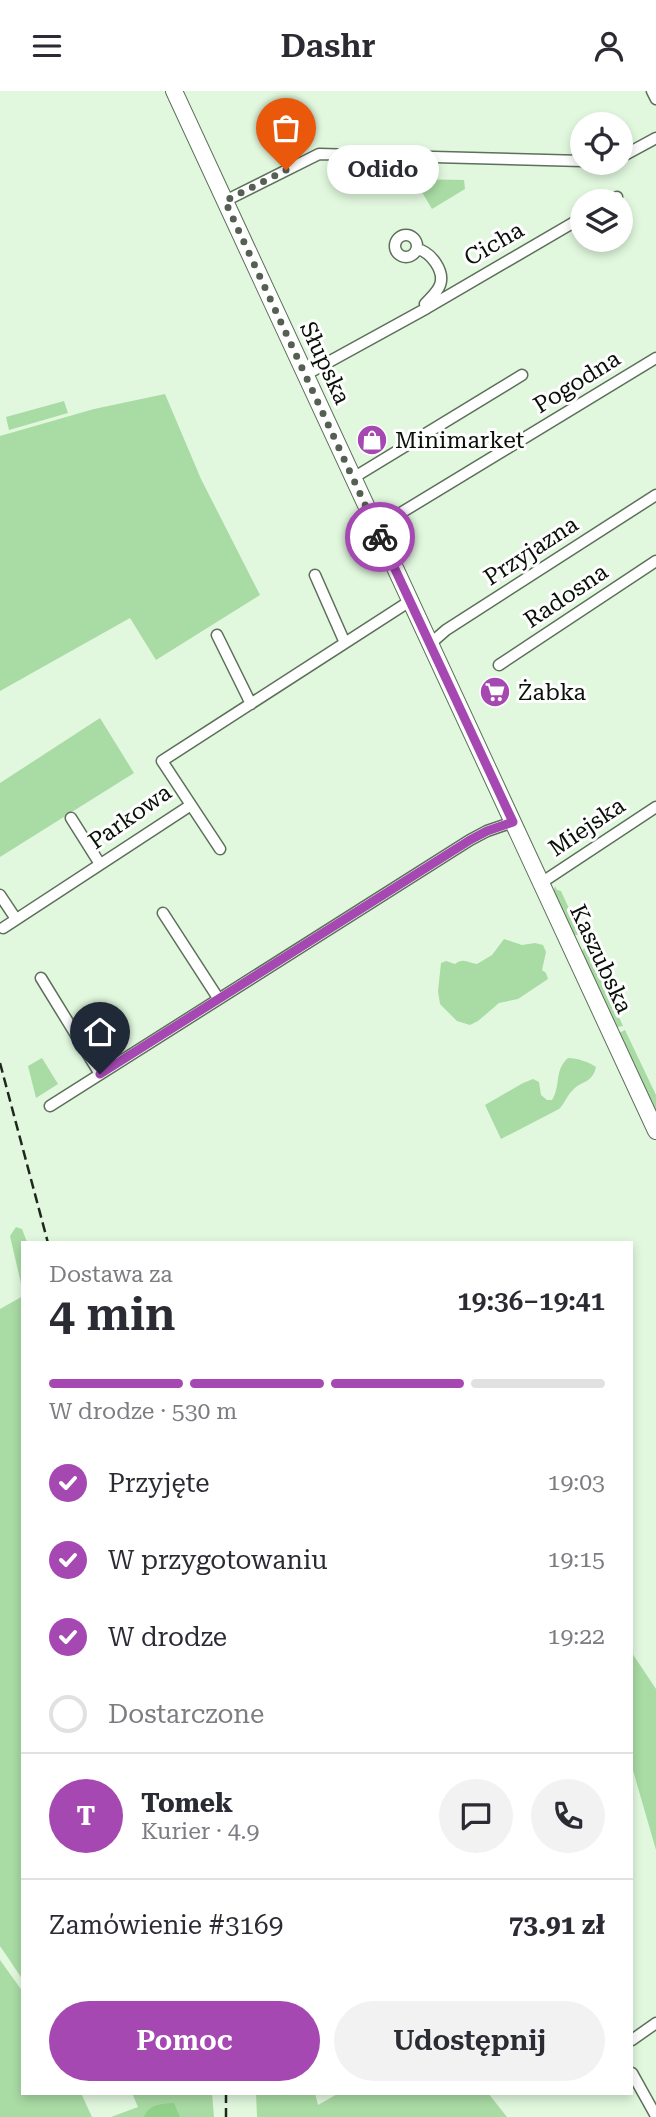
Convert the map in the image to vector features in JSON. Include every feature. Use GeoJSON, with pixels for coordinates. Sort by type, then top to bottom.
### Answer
{"type":"FeatureCollection","features":[{"type":"Feature","properties":{"kind":"main road","name":"Słupska"},"geometry":{"type":"LineString","coordinates":[[174,91],[541,883]]}},
{"type":"Feature","properties":{"kind":"main road","name":"Kaszubska"},"geometry":{"type":"LineString","coordinates":[[541,883],[656,1131]]}},
{"type":"Feature","properties":{"kind":"street"},"geometry":{"type":"LineString","coordinates":[[652,91],[656,99]]}},
{"type":"Feature","properties":{"kind":"street"},"geometry":{"type":"LineString","coordinates":[[633,150],[656,138]]}},
{"type":"Feature","properties":{"kind":"street"},"geometry":{"type":"LineString","coordinates":[[225,201],[319,154],[570,161]]}},
{"type":"Feature","properties":{"kind":"street","name":"Cicha"},"geometry":{"type":"LineString","coordinates":[[305,375],[570,225]]}},
{"type":"Feature","properties":{"kind":"street","name":"Cicha"},"geometry":{"type":"LineString","coordinates":[[417,249],[431,255],[441,277],[439,288],[425,304],[427,308]]}},
{"type":"Feature","properties":{"kind":"street","name":"Pogodna"},"geometry":{"type":"LineString","coordinates":[[376,529],[656,358]]}},
{"type":"Feature","properties":{"kind":"street"},"geometry":{"type":"LineString","coordinates":[[353,478],[522,375]]}},
{"type":"Feature","properties":{"kind":"street","name":"Przyjazna"},"geometry":{"type":"LineString","coordinates":[[430,644],[446,630],[656,495]]}},
{"type":"Feature","properties":{"kind":"street","name":"Radosna"},"geometry":{"type":"LineString","coordinates":[[499,665],[656,561]]}},
{"type":"Feature","properties":{"kind":"street"},"geometry":{"type":"LineString","coordinates":[[315,575],[345,643]]}},
{"type":"Feature","properties":{"kind":"street","name":"Parkowa"},"geometry":{"type":"LineString","coordinates":[[2,928],[191,805],[162,761],[410,601]]}},
{"type":"Feature","properties":{"kind":"street"},"geometry":{"type":"LineString","coordinates":[[217,635],[251,704]]}},
{"type":"Feature","properties":{"kind":"street"},"geometry":{"type":"LineString","coordinates":[[191,805],[220,849]]}},
{"type":"Feature","properties":{"kind":"street","name":"Miejska"},"geometry":{"type":"LineString","coordinates":[[541,883],[656,807]]}},
{"type":"Feature","properties":{"kind":"street"},"geometry":{"type":"LineString","coordinates":[[71,818],[100,864]]}},
{"type":"Feature","properties":{"kind":"street"},"geometry":{"type":"LineString","coordinates":[[50,1105],[470,840],[513,822]]}},
{"type":"Feature","properties":{"kind":"street"},"geometry":{"type":"LineString","coordinates":[[0,895],[16,919]]}},
{"type":"Feature","properties":{"kind":"street"},"geometry":{"type":"LineString","coordinates":[[163,912],[218,998]]}},
{"type":"Feature","properties":{"kind":"street"},"geometry":{"type":"LineString","coordinates":[[41,978],[100,1074]]}},
{"type":"Feature","properties":{"kind":"street"},"geometry":{"type":"LineString","coordinates":[[633,2039],[656,2024]]}},
{"type":"Feature","properties":{"kind":"street"},"geometry":{"type":"LineString","coordinates":[[633,2075],[656,2116]]}},
{"type":"Feature","properties":{"kind":"shaded area"},"geometry":{"type":"Polygon","coordinates":[[[414,179],[464,180],[465,189],[432,209],[414,179]]]}},
{"type":"Feature","properties":{"kind":"shaded area"},"geometry":{"type":"Polygon","coordinates":[[[165,394],[201,479],[260,595],[156,660],[130,618],[0,691],[0,436],[94,409],[165,394]]]}},
{"type":"Feature","properties":{"kind":"shaded area"},"geometry":{"type":"Polygon","coordinates":[[[64,401],[68,413],[9,430],[6,417],[64,401]]]}},
{"type":"Feature","properties":{"kind":"shaded area"},"geometry":{"type":"Polygon","coordinates":[[[100,718],[134,773],[0,857],[0,783],[100,718]]]}},
{"type":"Feature","properties":{"kind":"shaded area"},"geometry":{"type":"Polygon","coordinates":[[[555,886],[561,891],[581,935],[573,935],[553,892],[555,886]]]}},
{"type":"Feature","properties":{"kind":"shaded area"},"geometry":{"type":"Polygon","coordinates":[[[504,939],[522,945],[543,945],[546,952],[542,970],[548,979],[518,999],[499,1003],[470,1025],[457,1021],[440,1004],[438,991],[441,963],[446,961],[455,964],[463,961],[477,964],[492,955],[504,939]]]}},
{"type":"Feature","properties":{"kind":"shaded area"},"geometry":{"type":"Polygon","coordinates":[[[586,945],[623,1026],[613,1028],[581,953],[586,945]]]}},
{"type":"Feature","properties":{"kind":"shaded area"},"geometry":{"type":"Polygon","coordinates":[[[625,1030],[656,1095],[656,1120],[619,1033],[625,1030]]]}},
{"type":"Feature","properties":{"kind":"shaded area"},"geometry":{"type":"Polygon","coordinates":[[[42,1058],[58,1084],[36,1098],[28,1066],[42,1058]]]}},
{"type":"Feature","properties":{"kind":"shaded area"},"geometry":{"type":"Polygon","coordinates":[[[568,1058],[596,1067],[592,1076],[571,1092],[559,1109],[501,1139],[485,1105],[533,1079],[539,1082],[541,1095],[552,1100],[559,1073],[568,1058]]]}},
{"type":"Feature","properties":{"kind":"shaded area"},"geometry":{"type":"Polygon","coordinates":[[[16,1227],[22,1229],[27,1241],[21,1241],[21,1283],[10,1236],[16,1227]]]}},
{"type":"Feature","properties":{"kind":"shaded area"},"geometry":{"type":"Polygon","coordinates":[[[21,1297],[21,1977],[0,1946],[0,1309],[21,1297]]]}},
{"type":"Feature","properties":{"kind":"shaded area"},"geometry":{"type":"Polygon","coordinates":[[[633,1654],[656,1689],[656,1850],[633,1770],[633,1654]]]}},
{"type":"Feature","properties":{"kind":"shaded area"},"geometry":{"type":"Polygon","coordinates":[[[0,1960],[21,1989],[21,2095],[82,2095],[92,2117],[0,2117],[0,1960]]]}},
{"type":"Feature","properties":{"kind":"shaded area"},"geometry":{"type":"Polygon","coordinates":[[[133,2095],[212,2095],[214,2117],[111,2117],[138,2107],[133,2095]]]}},
{"type":"Feature","properties":{"kind":"shaded area"},"geometry":{"type":"Polygon","coordinates":[[[256,2095],[316,2095],[318,2105],[336,2095],[490,2095],[507,2117],[257,2117],[256,2095]]]}},
{"type":"Feature","properties":{"kind":"shaded area"},"geometry":{"type":"Polygon","coordinates":[[[174,2103],[180,2117],[144,2117],[152,2107],[174,2103]]]}},
{"type":"Feature","properties":{"kind":"railway"},"geometry":{"type":"LineString","coordinates":[[0,1063],[47,1241]]}},
{"type":"Feature","properties":{"kind":"railway"},"geometry":{"type":"LineString","coordinates":[[226,2095],[226,2117]]}},
{"type":"Feature","properties":{"kind":"way so far"},"geometry":{"type":"LineString","coordinates":[[286,170],[225,201],[380,537]]}},
{"type":"Feature","properties":{"kind":"place","name":"Odido"},"geometry":{"type":"Point","coordinates":[286,170]}},
{"type":"Feature","properties":{"kind":"place","name":"Minimarket"},"geometry":{"type":"Point","coordinates":[372,440]}},
{"type":"Feature","properties":{"kind":"place","name":"Żabka"},"geometry":{"type":"Point","coordinates":[495,692]}},
{"type":"Feature","properties":{"kind":"route"},"geometry":{"type":"LineString","coordinates":[[100,1074],[470,840],[513,822],[380,537]]}}]}
